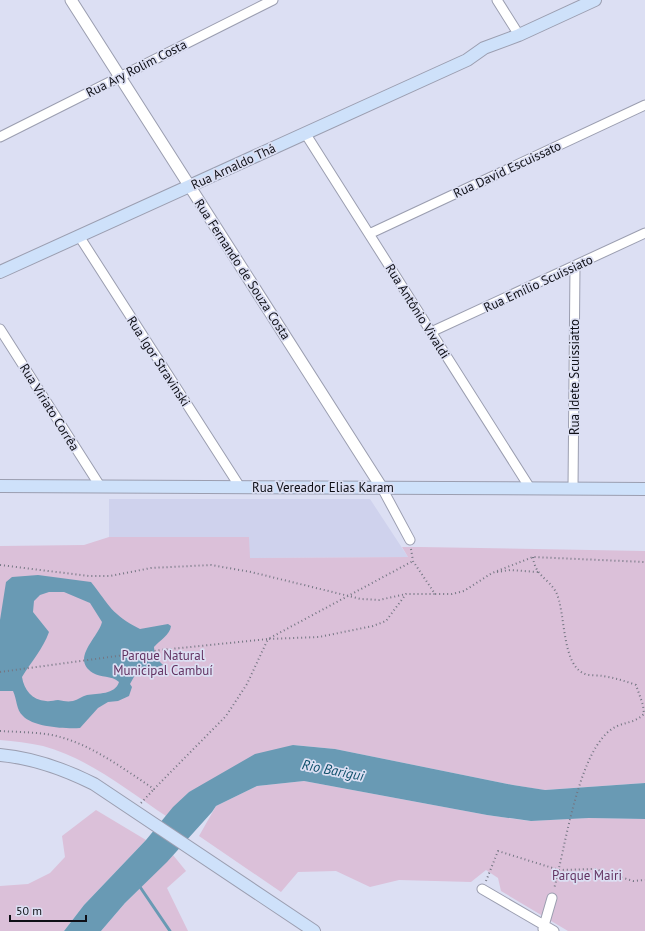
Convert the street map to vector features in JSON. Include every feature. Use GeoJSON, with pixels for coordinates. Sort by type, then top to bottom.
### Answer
{"type":"FeatureCollection","features":[{"type":"Feature","properties":{"kind":"main road","name":"Rua Arnaldo Thá"},"geometry":{"type":"LineString","coordinates":[[0,272],[467,60],[504,47],[519,35],[595,0]]}},
{"type":"Feature","properties":{"kind":"main road","name":"Rua Vereador Elias Karam"},"geometry":{"type":"LineString","coordinates":[[0,486],[645,489]]}},
{"type":"Feature","properties":{"kind":"main road"},"geometry":{"type":"LineString","coordinates":[[0,755],[20,757],[60,768],[94,784],[314,931]]}},
{"type":"Feature","properties":{"kind":"street","name":"Rua Fernando de Souza Costa"},"geometry":{"type":"LineString","coordinates":[[71,0],[382,488],[410,540]]}},
{"type":"Feature","properties":{"kind":"street","name":"Rua Ary Rolim Costa"},"geometry":{"type":"LineString","coordinates":[[0,137],[273,0]]}},
{"type":"Feature","properties":{"kind":"street"},"geometry":{"type":"LineString","coordinates":[[497,0],[519,35]]}},
{"type":"Feature","properties":{"kind":"street","name":"Rua David Escuissato"},"geometry":{"type":"LineString","coordinates":[[369,234],[645,105]]}},
{"type":"Feature","properties":{"kind":"street","name":"Rua Antônio Vivaldi"},"geometry":{"type":"LineString","coordinates":[[305,133],[530,488]]}},
{"type":"Feature","properties":{"kind":"street","name":"Rua Emílio Scuissiato"},"geometry":{"type":"LineString","coordinates":[[431,332],[645,234]]}},
{"type":"Feature","properties":{"kind":"street","name":"Rua Igor Stravinski"},"geometry":{"type":"LineString","coordinates":[[79,236],[240,487]]}},
{"type":"Feature","properties":{"kind":"street","name":"Rua Idete Scuissiatto"},"geometry":{"type":"LineString","coordinates":[[573,488],[575,266]]}},
{"type":"Feature","properties":{"kind":"street","name":"Rua Viriato Corrêa"},"geometry":{"type":"LineString","coordinates":[[0,329],[100,486]]}},
{"type":"Feature","properties":{"kind":"street"},"geometry":{"type":"LineString","coordinates":[[482,889],[544,928],[554,931]]}},
{"type":"Feature","properties":{"kind":"street"},"geometry":{"type":"LineString","coordinates":[[544,928],[552,898]]}},
{"type":"Feature","properties":{"kind":"path"},"geometry":{"type":"LineString","coordinates":[[410,540],[413,561],[435,594]]}},
{"type":"Feature","properties":{"kind":"path"},"geometry":{"type":"LineString","coordinates":[[0,565],[89,576],[110,576],[151,568],[211,565],[252,572],[362,599],[379,600],[406,594],[452,594],[464,591],[492,573],[534,557],[645,562]]}},
{"type":"Feature","properties":{"kind":"path"},"geometry":{"type":"LineString","coordinates":[[534,557],[534,565],[538,572],[556,592],[569,652],[576,668],[585,674],[624,680],[636,685],[643,705],[644,714],[636,721],[618,724],[606,734],[590,760],[580,784],[552,898]]}},
{"type":"Feature","properties":{"kind":"path"},"geometry":{"type":"LineString","coordinates":[[135,811],[154,789],[226,716],[247,684],[268,638],[413,561]]}},
{"type":"Feature","properties":{"kind":"path"},"geometry":{"type":"LineString","coordinates":[[492,573],[510,570],[538,572]]}},
{"type":"Feature","properties":{"kind":"path"},"geometry":{"type":"LineString","coordinates":[[0,672],[161,650],[268,638],[319,637],[373,626],[386,621],[406,594]]}},
{"type":"Feature","properties":{"kind":"path"},"geometry":{"type":"LineString","coordinates":[[0,731],[50,735],[64,738],[108,758],[154,789]]}},
{"type":"Feature","properties":{"kind":"path"},"geometry":{"type":"LineString","coordinates":[[482,889],[498,850],[559,870],[595,869],[633,881],[645,880]]}},
{"type":"Feature","properties":{"kind":"shaded area"},"geometry":{"type":"Polygon","coordinates":[[[109,499],[370,499],[408,557],[249,558],[249,537],[109,537],[109,499]]]}},
{"type":"Feature","properties":{"kind":"green space","name":"Parque Natural Municipal Cambuí"},"geometry":{"type":"Polygon","coordinates":[[[109,537],[249,537],[250,558],[408,557],[402,547],[645,551],[645,783],[544,790],[335,749],[294,745],[189,792],[166,816],[107,776],[76,758],[43,746],[0,740],[0,546],[84,545],[109,537]]]}},
{"type":"Feature","properties":{"kind":"green space","name":"Parque Mairi"},"geometry":{"type":"Polygon","coordinates":[[[304,781],[487,815],[530,821],[589,818],[645,819],[645,931],[568,931],[501,891],[498,878],[486,870],[471,882],[399,880],[370,887],[336,871],[298,872],[281,892],[199,836],[216,806],[257,786],[304,781]]]}},
{"type":"Feature","properties":{"kind":"green space"},"geometry":{"type":"Polygon","coordinates":[[[96,810],[146,840],[84,905],[64,931],[0,931],[0,886],[28,884],[50,873],[65,857],[62,836],[96,810]]]}},
{"type":"Feature","properties":{"kind":"green space"},"geometry":{"type":"Polygon","coordinates":[[[173,855],[186,871],[167,888],[188,931],[101,931],[125,903],[173,855]]]}},
{"type":"Feature","properties":{"kind":"water"},"geometry":{"type":"Polygon","coordinates":[[[38,575],[91,582],[112,609],[130,624],[140,629],[168,624],[171,626],[169,632],[154,647],[155,657],[163,665],[135,675],[130,684],[132,687],[129,696],[118,701],[108,702],[98,708],[80,728],[42,725],[28,720],[19,711],[13,691],[0,691],[0,620],[6,582],[12,577],[38,575]],[[49,592],[40,595],[34,601],[33,612],[49,632],[40,650],[22,677],[23,682],[30,694],[41,700],[73,701],[87,695],[110,691],[117,686],[119,682],[113,678],[96,675],[87,667],[84,661],[87,648],[100,628],[102,622],[90,603],[64,592],[49,592]]]}},
{"type":"Feature","properties":{"kind":"water","name":"Rio Barigui"},"geometry":{"type":"Polygon","coordinates":[[[293,745],[335,749],[513,785],[545,790],[645,783],[645,819],[589,818],[531,821],[487,815],[304,781],[257,786],[216,806],[167,862],[125,903],[101,931],[64,931],[84,905],[146,840],[173,807],[189,792],[255,754],[293,745]]]}},
{"type":"Feature","properties":{"kind":"waterway"},"geometry":{"type":"LineString","coordinates":[[138,884],[170,931]]}}]}
